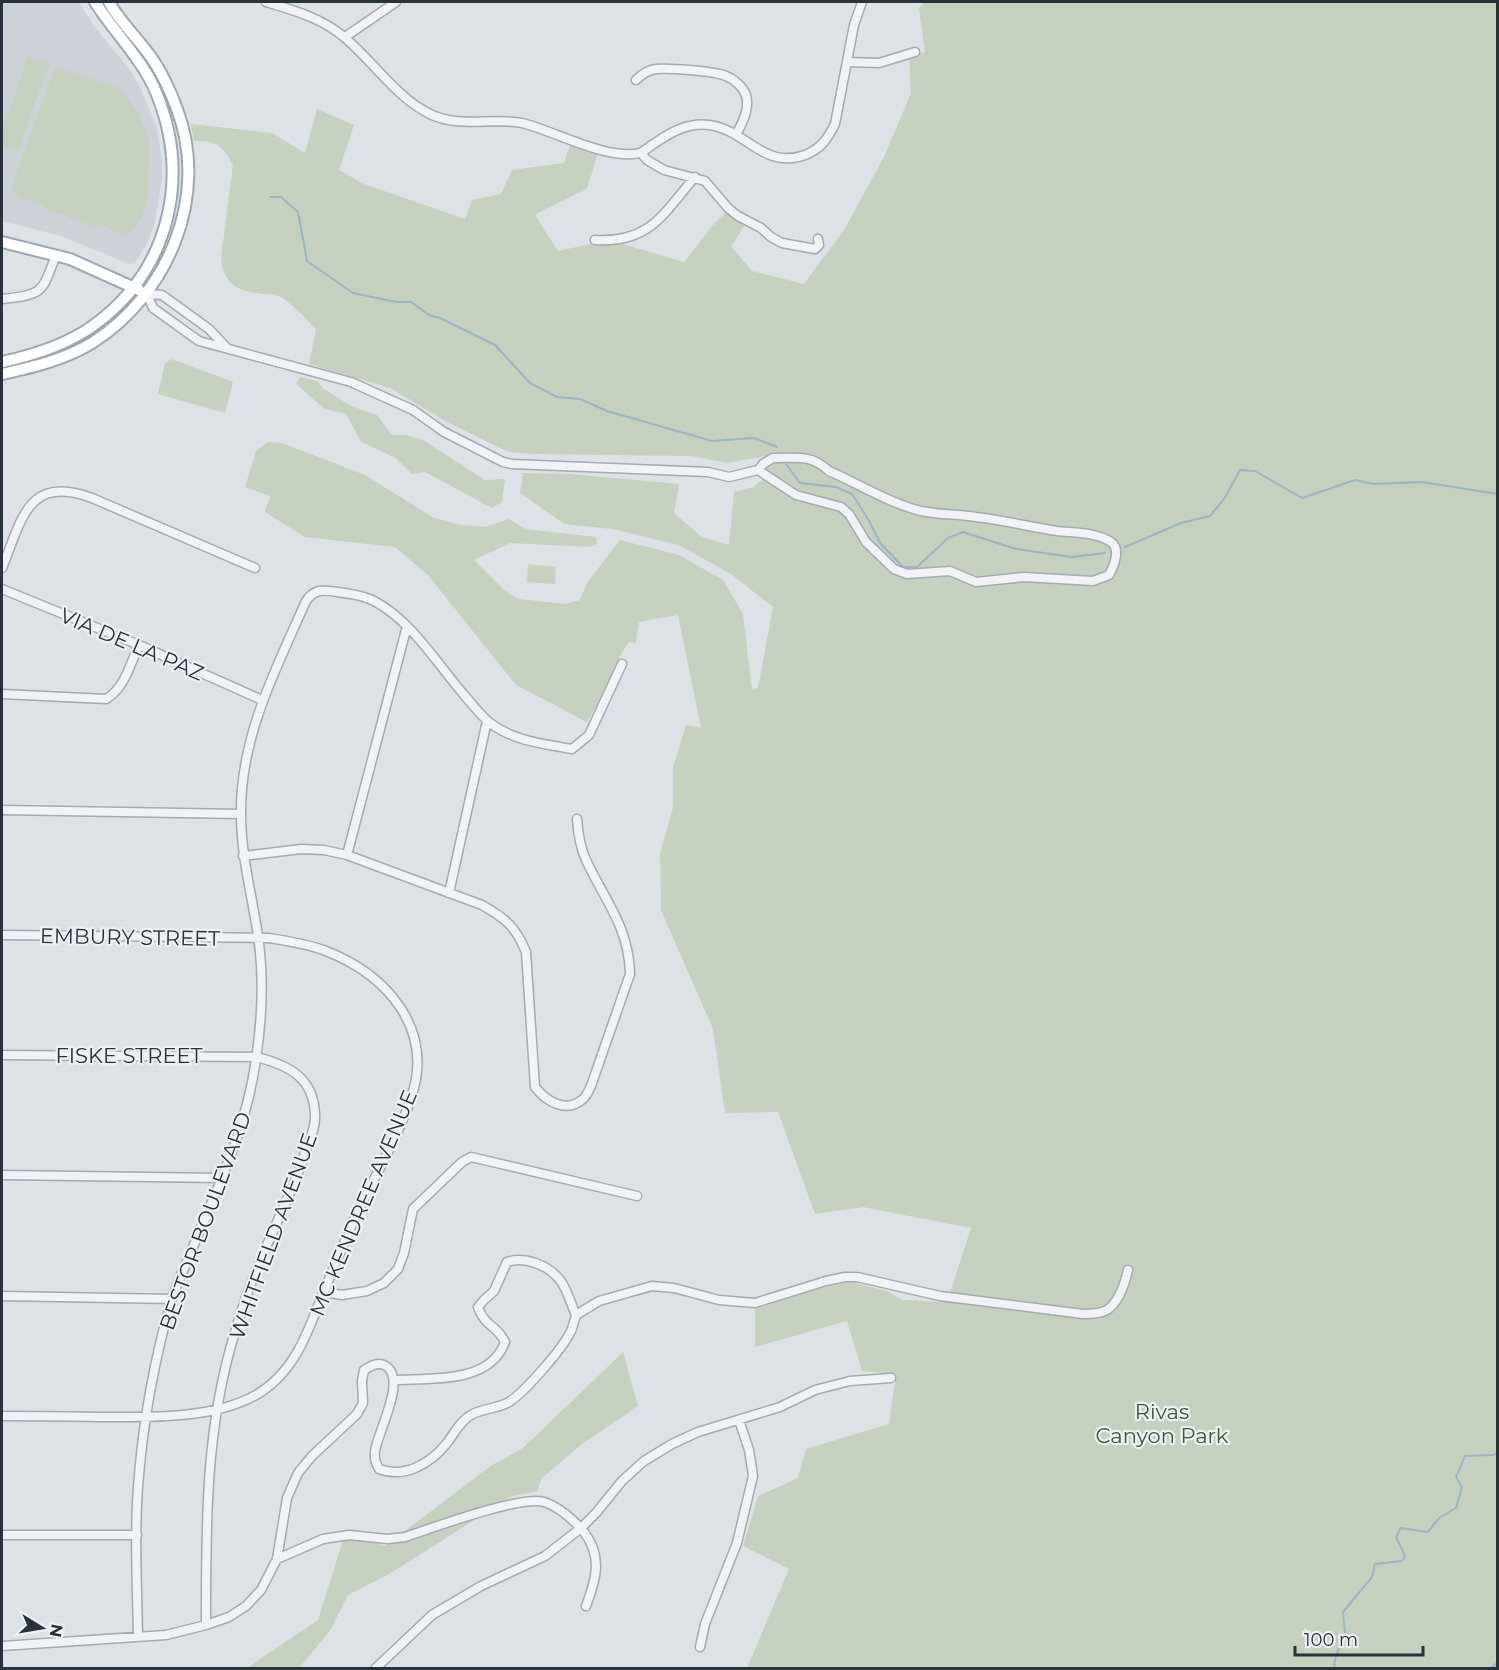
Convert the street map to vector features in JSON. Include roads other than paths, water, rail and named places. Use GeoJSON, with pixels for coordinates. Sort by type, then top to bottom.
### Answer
{"type":"FeatureCollection","features":[{"type":"Feature","properties":{"kind":"main road"},"geometry":{"type":"LineString","coordinates":[[2,362],[34,354],[72,338],[94,325],[116,307],[145,273],[168,220],[173,192],[172,152],[167,121],[144,68],[94,2]]}},
{"type":"Feature","properties":{"kind":"main road"},"geometry":{"type":"LineString","coordinates":[[2,374],[48,363],[90,344],[123,319],[147,294],[170,255],[183,220],[187,155],[183,130],[169,89],[155,63],[109,2]]}},
{"type":"Feature","properties":{"kind":"main road"},"geometry":{"type":"LineString","coordinates":[[2,242],[56,255],[147,294]]}},
{"type":"Feature","properties":{"kind":"street"},"geometry":{"type":"LineString","coordinates":[[266,2],[315,19],[345,37],[420,109],[433,116],[466,122],[519,122],[565,136],[604,152],[620,154],[641,153],[664,137],[692,124],[711,124],[736,135],[765,154],[779,159],[794,159],[821,147],[835,124],[854,25],[862,2]]}},
{"type":"Feature","properties":{"kind":"street"},"geometry":{"type":"LineString","coordinates":[[345,37],[396,2]]}},
{"type":"Feature","properties":{"kind":"street"},"geometry":{"type":"LineString","coordinates":[[847,62],[879,63],[915,52]]}},
{"type":"Feature","properties":{"kind":"street"},"geometry":{"type":"LineString","coordinates":[[636,80],[644,73],[656,69],[726,75],[739,84],[746,95],[747,111],[736,135]]}},
{"type":"Feature","properties":{"kind":"street"},"geometry":{"type":"LineString","coordinates":[[641,153],[647,160],[663,170],[705,181],[728,208],[782,243],[814,249],[819,245],[818,240]]}},
{"type":"Feature","properties":{"kind":"street"},"geometry":{"type":"LineString","coordinates":[[595,240],[614,241],[651,228],[695,177]]}},
{"type":"Feature","properties":{"kind":"street"},"geometry":{"type":"LineString","coordinates":[[2,299],[30,295],[39,291],[46,282],[56,255]]}},
{"type":"Feature","properties":{"kind":"street"},"geometry":{"type":"LineString","coordinates":[[227,348],[209,329],[162,295],[147,294],[153,308],[199,341],[351,382],[413,410],[444,432],[475,449],[512,464],[708,472],[729,477],[758,470],[773,458],[809,458],[821,463],[829,471],[918,510],[1099,537],[1112,542],[1116,549],[1115,564],[1109,575],[1093,581],[1024,577],[976,582],[950,571],[907,574],[894,569],[866,542],[849,513],[841,507],[796,495],[758,470]]}},
{"type":"Feature","properties":{"kind":"street"},"geometry":{"type":"LineString","coordinates":[[2,568],[25,513],[35,499],[55,490],[77,492],[255,568]]}},
{"type":"Feature","properties":{"kind":"street","name":"VIA DE LA PAZ"},"geometry":{"type":"LineString","coordinates":[[2,589],[139,645],[262,700]]}},
{"type":"Feature","properties":{"kind":"street","name":"BESTOR BOULEVARD"},"geometry":{"type":"LineString","coordinates":[[138,1636],[139,1478],[145,1417],[157,1358],[172,1299],[241,1129],[256,1058],[261,1000],[258,938],[243,855],[241,814],[246,754],[262,700],[306,601],[313,592],[318,590],[353,594],[372,600],[407,626],[487,721],[505,734],[533,742],[572,749],[589,735],[622,664]]}},
{"type":"Feature","properties":{"kind":"street"},"geometry":{"type":"LineString","coordinates":[[347,855],[407,626]]}},
{"type":"Feature","properties":{"kind":"street"},"geometry":{"type":"LineString","coordinates":[[2,694],[106,699],[114,694],[122,684],[139,645]]}},
{"type":"Feature","properties":{"kind":"street"},"geometry":{"type":"LineString","coordinates":[[449,893],[487,721]]}},
{"type":"Feature","properties":{"kind":"street"},"geometry":{"type":"LineString","coordinates":[[2,810],[241,814]]}},
{"type":"Feature","properties":{"kind":"street"},"geometry":{"type":"LineString","coordinates":[[243,855],[301,849],[324,850],[347,855],[496,912],[518,933],[526,952],[535,1087],[544,1098],[555,1104],[569,1105],[583,1099],[591,1086],[630,974],[629,956],[619,921],[586,860],[579,842],[577,819]]}},
{"type":"Feature","properties":{"kind":"street","name":"EMBURY STREET"},"geometry":{"type":"LineString","coordinates":[[2,935],[258,938]]}},
{"type":"Feature","properties":{"kind":"street","name":"MC KENDREE AVENUE"},"geometry":{"type":"LineString","coordinates":[[2,1416],[145,1417],[217,1410],[237,1405],[258,1394],[280,1377],[294,1360],[305,1339],[355,1217],[412,1096],[417,1064],[414,1034],[402,1008],[379,982],[363,969],[326,951],[294,942],[258,938]]}},
{"type":"Feature","properties":{"kind":"street","name":"FISKE STREET"},"geometry":{"type":"LineString","coordinates":[[2,1055],[256,1058]]}},
{"type":"Feature","properties":{"kind":"street","name":"WHITFIELD AVENUE"},"geometry":{"type":"LineString","coordinates":[[206,1625],[208,1473],[217,1410],[234,1333],[260,1261],[301,1165],[316,1117],[306,1082],[296,1072],[282,1064],[256,1058]]}},
{"type":"Feature","properties":{"kind":"street"},"geometry":{"type":"LineString","coordinates":[[324,1292],[342,1295],[367,1290],[384,1283],[398,1269],[404,1253],[413,1209],[462,1162],[471,1157],[637,1196]]}},
{"type":"Feature","properties":{"kind":"street"},"geometry":{"type":"LineString","coordinates":[[2,1175],[222,1178]]}},
{"type":"Feature","properties":{"kind":"street"},"geometry":{"type":"LineString","coordinates":[[2,1646],[166,1635],[229,1617],[246,1606],[261,1590],[277,1559],[287,1498],[298,1473],[312,1456],[357,1414],[363,1403],[364,1370],[373,1365],[382,1364],[393,1373],[395,1380],[375,1450],[375,1461],[379,1469],[389,1473],[406,1472],[419,1467],[446,1444],[469,1416],[481,1410],[496,1408],[512,1400],[571,1333],[576,1315],[560,1281],[550,1271],[525,1260],[516,1259],[507,1262],[494,1291],[478,1307],[481,1317],[501,1334],[505,1342],[501,1353],[493,1362],[469,1374],[456,1377],[395,1380]]}},
{"type":"Feature","properties":{"kind":"street"},"geometry":{"type":"LineString","coordinates":[[576,1315],[599,1301],[652,1286],[674,1288],[719,1300],[755,1303],[845,1277],[857,1277],[940,1296],[1083,1314],[1098,1313],[1108,1309],[1125,1282],[1128,1270]]}},
{"type":"Feature","properties":{"kind":"street"},"geometry":{"type":"LineString","coordinates":[[2,1296],[172,1299]]}},
{"type":"Feature","properties":{"kind":"street"},"geometry":{"type":"LineString","coordinates":[[376,1668],[432,1615],[481,1586],[545,1556],[596,1513],[622,1481],[644,1461],[672,1444],[698,1432],[780,1407],[815,1390],[858,1380],[891,1378]]}},
{"type":"Feature","properties":{"kind":"street"},"geometry":{"type":"LineString","coordinates":[[700,1647],[705,1624],[736,1543],[753,1476],[749,1450],[739,1420]]}},
{"type":"Feature","properties":{"kind":"street"},"geometry":{"type":"LineString","coordinates":[[277,1559],[323,1539],[349,1535],[387,1539],[405,1537],[513,1503],[542,1502],[555,1508],[580,1528],[595,1550],[598,1564],[594,1586],[586,1606]]}},
{"type":"Feature","properties":{"kind":"street"},"geometry":{"type":"LineString","coordinates":[[2,1535],[137,1535]]}},
{"type":"Feature","properties":{"kind":"waterway"},"geometry":{"type":"LineString","coordinates":[[270,197],[281,197],[298,212],[307,261],[353,293],[396,302],[411,302],[429,315],[440,318],[495,345],[530,383],[557,397],[580,399],[607,411],[712,441],[754,438],[777,447]]}},
{"type":"Feature","properties":{"kind":"waterway"},"geometry":{"type":"LineString","coordinates":[[786,464],[800,483],[836,487],[852,494],[881,544],[903,567],[917,567],[948,538],[963,532],[1016,549],[1072,557],[1105,553]]}},
{"type":"Feature","properties":{"kind":"waterway"},"geometry":{"type":"LineString","coordinates":[[1125,547],[1181,523],[1210,516],[1224,499],[1240,470],[1255,471],[1302,498],[1355,480],[1373,484],[1421,482],[1498,494]]}},
{"type":"Feature","properties":{"kind":"waterway"},"geometry":{"type":"LineString","coordinates":[[1334,1668],[1335,1659],[1345,1634],[1343,1612],[1372,1577],[1375,1564],[1402,1561],[1405,1556],[1396,1537],[1401,1528],[1428,1532],[1439,1518],[1456,1508],[1462,1487],[1456,1477],[1465,1456],[1498,1453]]}},
{"type":"Feature","properties":{"kind":"waterway"},"geometry":{"type":"LineString","coordinates":[[1491,1668],[1498,1662]]}},
{"type":"Feature","properties":{"kind":"park label","name":"Rivas Canyon Park"},"geometry":{"type":"Point","coordinates":[1162,1423]}}]}
